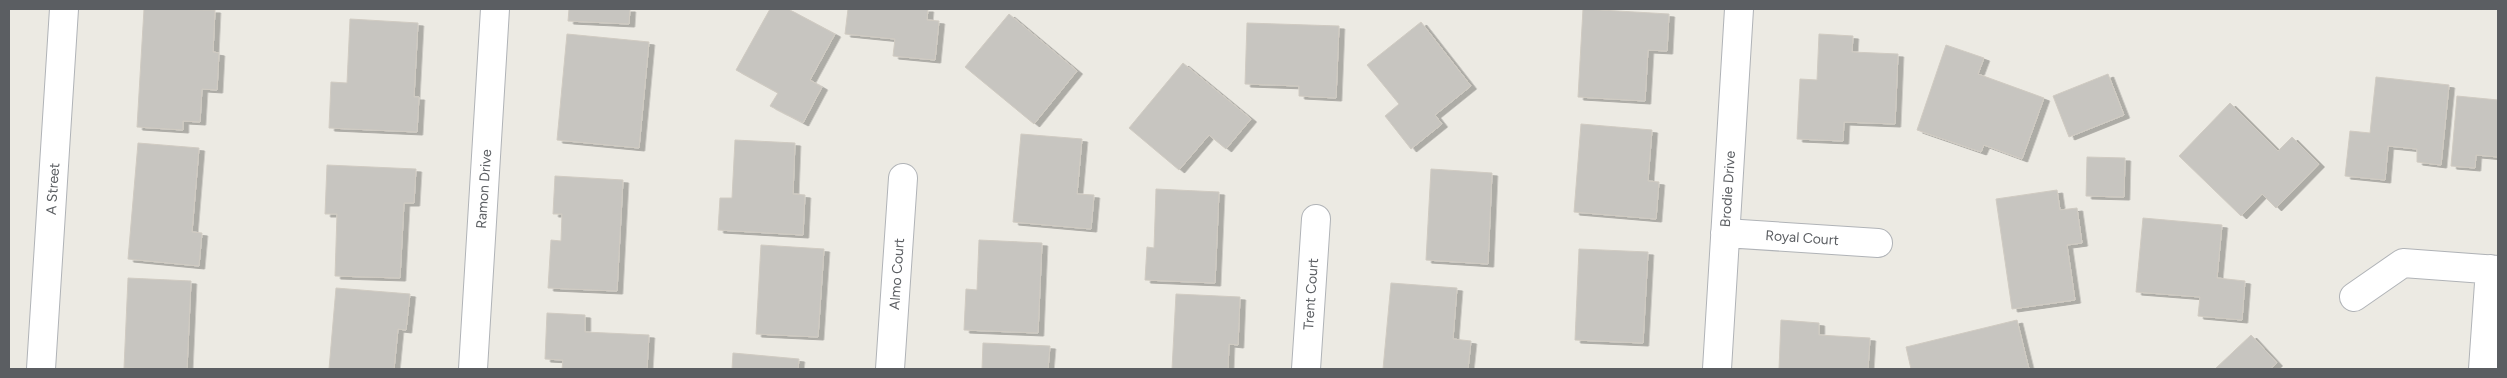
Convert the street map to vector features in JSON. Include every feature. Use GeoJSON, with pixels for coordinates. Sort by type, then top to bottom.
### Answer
{"type":"FeatureCollection","features":[{"type":"Feature","properties":{"kind":"street","name":"A Street"},"geometry":{"type":"LineString","coordinates":[[42,369],[64,9]]}},
{"type":"Feature","properties":{"kind":"street","name":"Ramon Drive"},"geometry":{"type":"LineString","coordinates":[[473,369],[496,9]]}},
{"type":"Feature","properties":{"kind":"street","name":"Brodie Drive"},"geometry":{"type":"LineString","coordinates":[[1717,369],[1739,9]]}},
{"type":"Feature","properties":{"kind":"street","name":"Almo Court"},"geometry":{"type":"LineString","coordinates":[[890,369],[903,178]]}},
{"type":"Feature","properties":{"kind":"street","name":"Trent Court"},"geometry":{"type":"LineString","coordinates":[[1306,369],[1316,219]]}},
{"type":"Feature","properties":{"kind":"street","name":"Royal Court"},"geometry":{"type":"LineString","coordinates":[[1725,233],[1878,243]]}},
{"type":"Feature","properties":{"kind":"street"},"geometry":{"type":"LineString","coordinates":[[2354,297],[2403,263],[2494,269],[2483,369]]}},
{"type":"Feature","properties":{"kind":"building"},"geometry":{"type":"Polygon","coordinates":[[[144,9],[215,10],[213,52],[219,53],[217,90],[202,89],[200,122],[183,121],[183,130],[137,127],[144,9]]]}},
{"type":"Feature","properties":{"kind":"building"},"geometry":{"type":"Polygon","coordinates":[[[569,9],[630,9],[629,24],[568,21],[569,9]]]}},
{"type":"Feature","properties":{"kind":"building"},"geometry":{"type":"Polygon","coordinates":[[[770,9],[788,9],[835,34],[810,80],[822,87],[803,123],[770,106],[778,93],[736,70],[770,9]]]}},
{"type":"Feature","properties":{"kind":"building"},"geometry":{"type":"Polygon","coordinates":[[[848,9],[928,9],[927,20],[939,21],[935,60],[893,56],[895,39],[845,34],[848,9]]]}},
{"type":"Feature","properties":{"kind":"building"},"geometry":{"type":"Polygon","coordinates":[[[1583,9],[1669,14],[1667,51],[1648,50],[1645,101],[1578,97],[1583,9]]]}},
{"type":"Feature","properties":{"kind":"building"},"geometry":{"type":"Polygon","coordinates":[[[1009,14],[1077,71],[1034,124],[965,67],[1009,14]]]}},
{"type":"Feature","properties":{"kind":"building"},"geometry":{"type":"Polygon","coordinates":[[[350,19],[418,23],[414,97],[419,97],[417,132],[329,128],[331,82],[347,83],[350,19]]]}},
{"type":"Feature","properties":{"kind":"building"},"geometry":{"type":"Polygon","coordinates":[[[1421,22],[1471,86],[1435,115],[1442,124],[1411,149],[1385,116],[1399,104],[1367,65],[1421,22]]]}},
{"type":"Feature","properties":{"kind":"building"},"geometry":{"type":"Polygon","coordinates":[[[1247,23],[1339,26],[1336,98],[1299,96],[1299,86],[1245,84],[1247,23]]]}},
{"type":"Feature","properties":{"kind":"building"},"geometry":{"type":"Polygon","coordinates":[[[567,34],[649,42],[639,148],[557,140],[567,34]]]}},
{"type":"Feature","properties":{"kind":"building"},"geometry":{"type":"Polygon","coordinates":[[[1819,34],[1853,36],[1852,52],[1898,54],[1895,124],[1844,122],[1843,141],[1797,139],[1800,79],[1817,80],[1819,34]]]}},
{"type":"Feature","properties":{"kind":"building"},"geometry":{"type":"Polygon","coordinates":[[[1946,45],[1984,58],[1978,74],[2044,98],[2022,159],[1984,145],[1981,152],[1917,130],[1946,45]]]}},
{"type":"Feature","properties":{"kind":"building"},"geometry":{"type":"Polygon","coordinates":[[[1183,63],[1251,119],[1226,149],[1209,135],[1179,170],[1129,128],[1183,63]]]}},
{"type":"Feature","properties":{"kind":"building"},"geometry":{"type":"Polygon","coordinates":[[[2108,74],[2124,115],[2069,137],[2053,96],[2108,74]]]}},
{"type":"Feature","properties":{"kind":"building"},"geometry":{"type":"Polygon","coordinates":[[[2376,77],[2449,85],[2441,165],[2417,162],[2417,149],[2388,146],[2385,180],[2345,176],[2350,131],[2370,133],[2376,77]]]}},
{"type":"Feature","properties":{"kind":"building"},"geometry":{"type":"Polygon","coordinates":[[[2457,96],[2498,100],[2498,157],[2476,155],[2475,168],[2451,166],[2457,96]]]}},
{"type":"Feature","properties":{"kind":"building"},"geometry":{"type":"Polygon","coordinates":[[[2230,103],[2278,151],[2292,137],[2319,164],[2276,208],[2262,194],[2241,216],[2179,156],[2230,103]]]}},
{"type":"Feature","properties":{"kind":"building"},"geometry":{"type":"Polygon","coordinates":[[[1581,124],[1652,130],[1648,181],[1659,182],[1656,219],[1574,212],[1581,124]]]}},
{"type":"Feature","properties":{"kind":"building"},"geometry":{"type":"Polygon","coordinates":[[[1021,134],[1082,139],[1077,194],[1094,195],[1091,229],[1013,222],[1021,134]]]}},
{"type":"Feature","properties":{"kind":"building"},"geometry":{"type":"Polygon","coordinates":[[[735,140],[795,143],[793,194],[805,195],[803,235],[718,230],[720,198],[732,198],[735,140]]]}},
{"type":"Feature","properties":{"kind":"building"},"geometry":{"type":"Polygon","coordinates":[[[138,143],[199,148],[192,232],[202,233],[199,266],[128,259],[138,143]]]}},
{"type":"Feature","properties":{"kind":"building"},"geometry":{"type":"Polygon","coordinates":[[[2087,157],[2125,158],[2124,197],[2086,196],[2087,157]]]}},
{"type":"Feature","properties":{"kind":"building"},"geometry":{"type":"Polygon","coordinates":[[[327,165],[416,169],[414,203],[404,203],[400,278],[335,276],[337,214],[325,214],[327,165]]]}},
{"type":"Feature","properties":{"kind":"building"},"geometry":{"type":"Polygon","coordinates":[[[1431,169],[1492,173],[1488,264],[1426,260],[1431,169]]]}},
{"type":"Feature","properties":{"kind":"building"},"geometry":{"type":"Polygon","coordinates":[[[555,176],[623,180],[617,291],[548,288],[551,240],[561,241],[562,214],[553,214],[555,176]]]}},
{"type":"Feature","properties":{"kind":"building"},"geometry":{"type":"Polygon","coordinates":[[[1156,189],[1219,192],[1215,283],[1145,280],[1147,247],[1154,248],[1156,189]]]}},
{"type":"Feature","properties":{"kind":"building"},"geometry":{"type":"Polygon","coordinates":[[[2057,190],[2060,210],[2077,208],[2082,243],[2067,245],[2075,300],[2012,309],[1996,199],[2057,190]]]}},
{"type":"Feature","properties":{"kind":"building"},"geometry":{"type":"Polygon","coordinates":[[[2143,218],[2222,225],[2217,278],[2245,281],[2242,320],[2198,316],[2200,297],[2136,292],[2143,218]]]}},
{"type":"Feature","properties":{"kind":"building"},"geometry":{"type":"Polygon","coordinates":[[[979,240],[1042,243],[1038,333],[964,330],[966,289],[977,290],[979,240]]]}},
{"type":"Feature","properties":{"kind":"building"},"geometry":{"type":"Polygon","coordinates":[[[761,245],[824,249],[818,337],[756,334],[761,245]]]}},
{"type":"Feature","properties":{"kind":"building"},"geometry":{"type":"Polygon","coordinates":[[[1579,249],[1648,252],[1643,343],[1575,340],[1579,249]]]}},
{"type":"Feature","properties":{"kind":"building"},"geometry":{"type":"Polygon","coordinates":[[[128,278],[191,281],[187,369],[124,368],[128,278]]]}},
{"type":"Feature","properties":{"kind":"building"},"geometry":{"type":"Polygon","coordinates":[[[1391,283],[1457,288],[1453,339],[1471,341],[1468,369],[1383,369],[1391,283]]]}},
{"type":"Feature","properties":{"kind":"building"},"geometry":{"type":"Polygon","coordinates":[[[336,288],[410,294],[406,330],[398,329],[394,369],[329,369],[336,288]]]}},
{"type":"Feature","properties":{"kind":"building"},"geometry":{"type":"Polygon","coordinates":[[[1176,294],[1240,297],[1238,345],[1229,344],[1228,369],[1172,369],[1176,294]]]}},
{"type":"Feature","properties":{"kind":"building"},"geometry":{"type":"Polygon","coordinates":[[[547,313],[585,315],[585,332],[649,335],[647,369],[562,369],[563,360],[545,359],[547,313]]]}},
{"type":"Feature","properties":{"kind":"building"},"geometry":{"type":"Polygon","coordinates":[[[1781,320],[1819,323],[1819,335],[1870,338],[1868,369],[1779,369],[1781,320]]]}},
{"type":"Feature","properties":{"kind":"building"},"geometry":{"type":"Polygon","coordinates":[[[2017,320],[2029,369],[1911,369],[1906,347],[2017,320]]]}},
{"type":"Feature","properties":{"kind":"building"},"geometry":{"type":"Polygon","coordinates":[[[2251,335],[2277,363],[2270,369],[2215,369],[2251,335]]]}},
{"type":"Feature","properties":{"kind":"building"},"geometry":{"type":"Polygon","coordinates":[[[983,343],[1050,346],[1048,369],[982,369],[983,343]]]}},
{"type":"Feature","properties":{"kind":"building"},"geometry":{"type":"Polygon","coordinates":[[[733,353],[799,359],[798,369],[732,369],[733,353]]]}}]}
